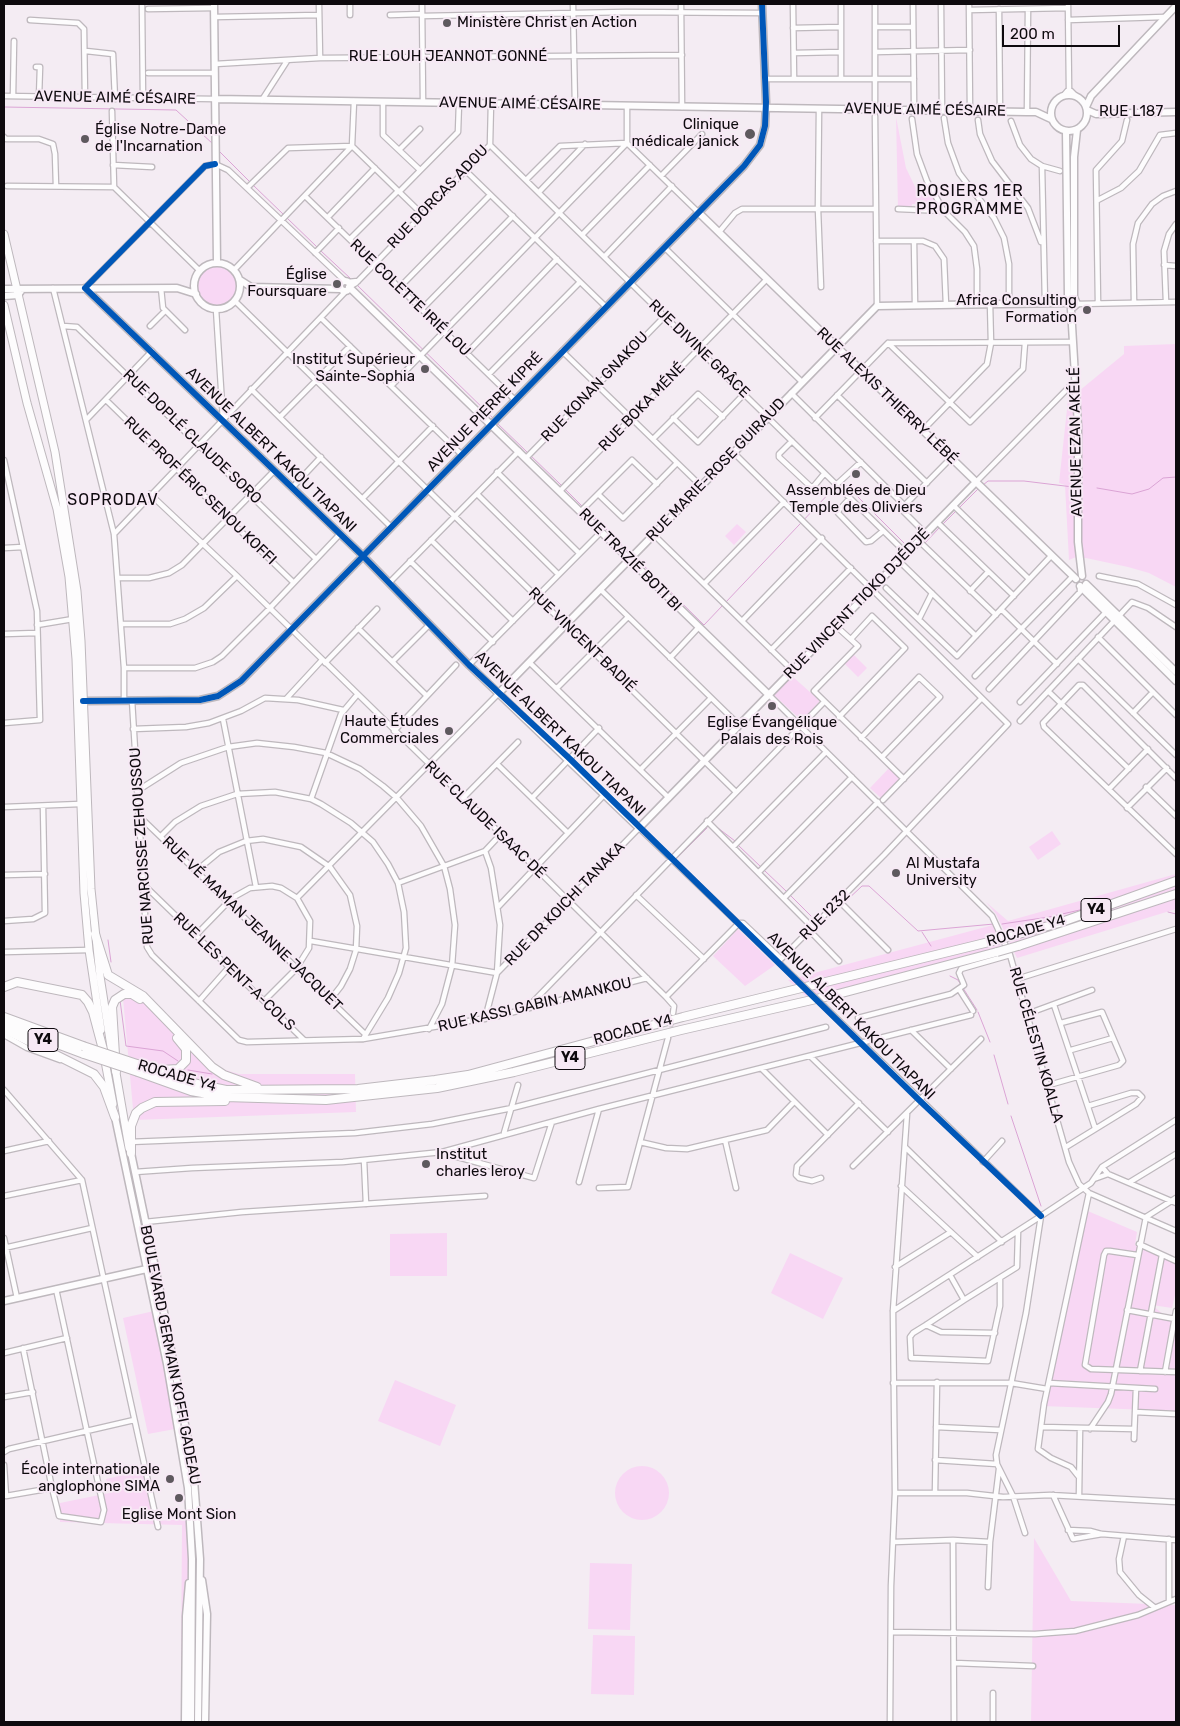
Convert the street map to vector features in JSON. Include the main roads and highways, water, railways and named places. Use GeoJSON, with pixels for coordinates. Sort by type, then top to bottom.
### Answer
{"type":"FeatureCollection","features":[{"type":"Feature","properties":{"kind":"highway","name":"ROCADE Y4"},"geometry":{"type":"LineString","coordinates":[[137,1068],[148,1068],[211,1088],[242,1091],[382,1088],[468,1074],[674,1019],[993,941],[1059,923],[1176,881]]}},
{"type":"Feature","properties":{"kind":"highway","name":"ROCADE Y4"},"geometry":{"type":"LineString","coordinates":[[84,1050],[209,1095],[261,1099],[358,1098],[470,1082],[681,1030],[838,994],[997,952],[1176,894]]}},
{"type":"Feature","properties":{"kind":"highway"},"geometry":{"type":"LineString","coordinates":[[95,934],[108,975],[143,996],[212,1067],[224,1076],[246,1085],[282,1090]]}},
{"type":"Feature","properties":{"kind":"highway"},"geometry":{"type":"LineString","coordinates":[[4,987],[17,982],[76,993],[86,998],[93,1012],[104,1057]]}},
{"type":"Feature","properties":{"kind":"highway"},"geometry":{"type":"LineString","coordinates":[[116,1072],[112,1007],[115,1000],[124,994],[132,994],[139,997],[186,1049],[186,1061],[178,1069],[170,1071],[148,1068]]}},
{"type":"Feature","properties":{"kind":"highway"},"geometry":{"type":"LineString","coordinates":[[4,1010],[24,1026]]}},
{"type":"Feature","properties":{"kind":"highway","name":"Y4"},"geometry":{"type":"LineString","coordinates":[[4,1017],[84,1050]]}},
{"type":"Feature","properties":{"kind":"highway","name":"Y4"},"geometry":{"type":"LineString","coordinates":[[4,1024],[84,1050]]}},
{"type":"Feature","properties":{"kind":"highway"},"geometry":{"type":"LineString","coordinates":[[4,1029],[26,1042],[79,1065],[99,1079],[115,1117]]}},
{"type":"Feature","properties":{"kind":"highway"},"geometry":{"type":"LineString","coordinates":[[131,1153],[129,1142],[134,1118],[142,1108],[149,1104],[261,1099]]}},
{"type":"Feature","properties":{"kind":"main road"},"geometry":{"type":"LineString","coordinates":[[4,234],[19,291],[55,452],[70,542],[80,622],[87,839],[95,934],[117,1081],[129,1142]]}},
{"type":"Feature","properties":{"kind":"main road"},"geometry":{"type":"LineString","coordinates":[[4,305],[27,403],[57,509],[74,619],[80,804],[89,950],[104,1057]]}},
{"type":"Feature","properties":{"kind":"main road","name":"BOULEVARD GERMAIN KOFFI GADEAU"},"geometry":{"type":"LineString","coordinates":[[104,1057],[115,1117]]}},
{"type":"Feature","properties":{"kind":"waterway"},"geometry":{"type":"LineString","coordinates":[[4,107],[176,110],[213,144]]}},
{"type":"Feature","properties":{"kind":"waterway"},"geometry":{"type":"LineString","coordinates":[[219,151],[250,182]]}},
{"type":"Feature","properties":{"kind":"waterway"},"geometry":{"type":"LineString","coordinates":[[253,185],[284,215]]}},
{"type":"Feature","properties":{"kind":"waterway"},"geometry":{"type":"LineString","coordinates":[[287,218],[318,248]]}},
{"type":"Feature","properties":{"kind":"waterway"},"geometry":{"type":"LineString","coordinates":[[321,251],[351,279]]}},
{"type":"Feature","properties":{"kind":"waterway"},"geometry":{"type":"LineString","coordinates":[[357,285],[494,419]]}},
{"type":"Feature","properties":{"kind":"waterway"},"geometry":{"type":"LineString","coordinates":[[496,422],[561,485]]}},
{"type":"Feature","properties":{"kind":"waterway"},"geometry":{"type":"LineString","coordinates":[[1097,488],[1132,494],[1149,489],[1163,478],[1176,477]]}},
{"type":"Feature","properties":{"kind":"waterway"},"geometry":{"type":"LineString","coordinates":[[983,485],[988,481],[1024,481],[1073,487]]}},
{"type":"Feature","properties":{"kind":"waterway"},"geometry":{"type":"LineString","coordinates":[[843,482],[905,544],[911,546]]}},
{"type":"Feature","properties":{"kind":"waterway"},"geometry":{"type":"LineString","coordinates":[[726,602],[835,487]]}},
{"type":"Feature","properties":{"kind":"waterway"},"geometry":{"type":"LineString","coordinates":[[564,488],[583,507]]}},
{"type":"Feature","properties":{"kind":"waterway"},"geometry":{"type":"LineString","coordinates":[[942,525],[978,489]]}},
{"type":"Feature","properties":{"kind":"waterway"},"geometry":{"type":"LineString","coordinates":[[586,509],[631,554]]}},
{"type":"Feature","properties":{"kind":"waterway"},"geometry":{"type":"LineString","coordinates":[[925,543],[939,528]]}},
{"type":"Feature","properties":{"kind":"waterway"},"geometry":{"type":"LineString","coordinates":[[636,558],[704,625],[723,605]]}},
{"type":"Feature","properties":{"kind":"waterway"},"geometry":{"type":"LineString","coordinates":[[714,825],[735,841]]}},
{"type":"Feature","properties":{"kind":"waterway"},"geometry":{"type":"LineString","coordinates":[[677,858],[707,828]]}},
{"type":"Feature","properties":{"kind":"waterway"},"geometry":{"type":"LineString","coordinates":[[739,846],[761,867]]}},
{"type":"Feature","properties":{"kind":"waterway"},"geometry":{"type":"LineString","coordinates":[[765,871],[786,891]]}},
{"type":"Feature","properties":{"kind":"waterway"},"geometry":{"type":"LineString","coordinates":[[845,902],[862,886],[869,886],[918,931],[994,924]]}},
{"type":"Feature","properties":{"kind":"waterway"},"geometry":{"type":"LineString","coordinates":[[791,896],[811,916]]}},
{"type":"Feature","properties":{"kind":"waterway"},"geometry":{"type":"LineString","coordinates":[[1002,924],[1049,917],[1093,907]]}},
{"type":"Feature","properties":{"kind":"waterway"},"geometry":{"type":"LineString","coordinates":[[1168,912],[1176,914]]}},
{"type":"Feature","properties":{"kind":"waterway"},"geometry":{"type":"LineString","coordinates":[[922,932],[931,946]]}},
{"type":"Feature","properties":{"kind":"waterway"},"geometry":{"type":"LineString","coordinates":[[108,940],[111,962]]}},
{"type":"Feature","properties":{"kind":"waterway"},"geometry":{"type":"LineString","coordinates":[[950,976],[958,980],[961,985]]}},
{"type":"Feature","properties":{"kind":"waterway"},"geometry":{"type":"LineString","coordinates":[[963,988],[977,1010]]}},
{"type":"Feature","properties":{"kind":"waterway"},"geometry":{"type":"LineString","coordinates":[[120,1000],[126,1046],[163,1051],[178,1061]]}},
{"type":"Feature","properties":{"kind":"waterway"},"geometry":{"type":"LineString","coordinates":[[978,1012],[990,1042]]}},
{"type":"Feature","properties":{"kind":"waterway"},"geometry":{"type":"LineString","coordinates":[[994,1055],[1008,1104]]}},
{"type":"Feature","properties":{"kind":"waterway"},"geometry":{"type":"LineString","coordinates":[[188,1070],[212,1074]]}},
{"type":"Feature","properties":{"kind":"waterway"},"geometry":{"type":"LineString","coordinates":[[1011,1116],[1041,1206]]}},
{"type":"Feature","properties":{"kind":"tunnel"},"geometry":{"type":"LineString","coordinates":[[670,1034],[673,1013]]}},
{"type":"Feature","properties":{"kind":"place","name":"Ministère Christ en Action"},"geometry":{"type":"Point","coordinates":[447,23]}},
{"type":"Feature","properties":{"kind":"place","name":"Clinique médicale janick"},"geometry":{"type":"Point","coordinates":[750,134]}},
{"type":"Feature","properties":{"kind":"place","name":"Église Notre-Dame de l'Incarnation"},"geometry":{"type":"Point","coordinates":[85,139]}},
{"type":"Feature","properties":{"kind":"place","name":"Église Foursquare"},"geometry":{"type":"Point","coordinates":[337,284]}},
{"type":"Feature","properties":{"kind":"place","name":"Africa Consulting Formation"},"geometry":{"type":"Point","coordinates":[1087,310]}},
{"type":"Feature","properties":{"kind":"place","name":"Institut Supérieur Sainte-Sophia"},"geometry":{"type":"Point","coordinates":[425,369]}},
{"type":"Feature","properties":{"kind":"place","name":"Assemblées de Dieu Temple des Oliviers"},"geometry":{"type":"Point","coordinates":[856,474]}},
{"type":"Feature","properties":{"kind":"place","name":"Eglise Évangélique Palais des Rois"},"geometry":{"type":"Point","coordinates":[772,706]}},
{"type":"Feature","properties":{"kind":"place","name":"Haute Études Commerciales"},"geometry":{"type":"Point","coordinates":[449,731]}},
{"type":"Feature","properties":{"kind":"place","name":"Al Mustafa University"},"geometry":{"type":"Point","coordinates":[896,873]}},
{"type":"Feature","properties":{"kind":"place","name":"Institut charles leroy"},"geometry":{"type":"Point","coordinates":[426,1164]}},
{"type":"Feature","properties":{"kind":"place","name":"École internationale anglophone SIMA"},"geometry":{"type":"Point","coordinates":[170,1479]}},
{"type":"Feature","properties":{"kind":"place","name":"Eglise Mont Sion"},"geometry":{"type":"Point","coordinates":[179,1498]}},
{"type":"Feature","properties":{"kind":"district","name":"ROSIERS 1ER PROGRAMME"},"geometry":{"type":"Point","coordinates":[970,200]}},
{"type":"Feature","properties":{"kind":"district","name":"SOPRODAV"},"geometry":{"type":"Point","coordinates":[113,500]}}]}
